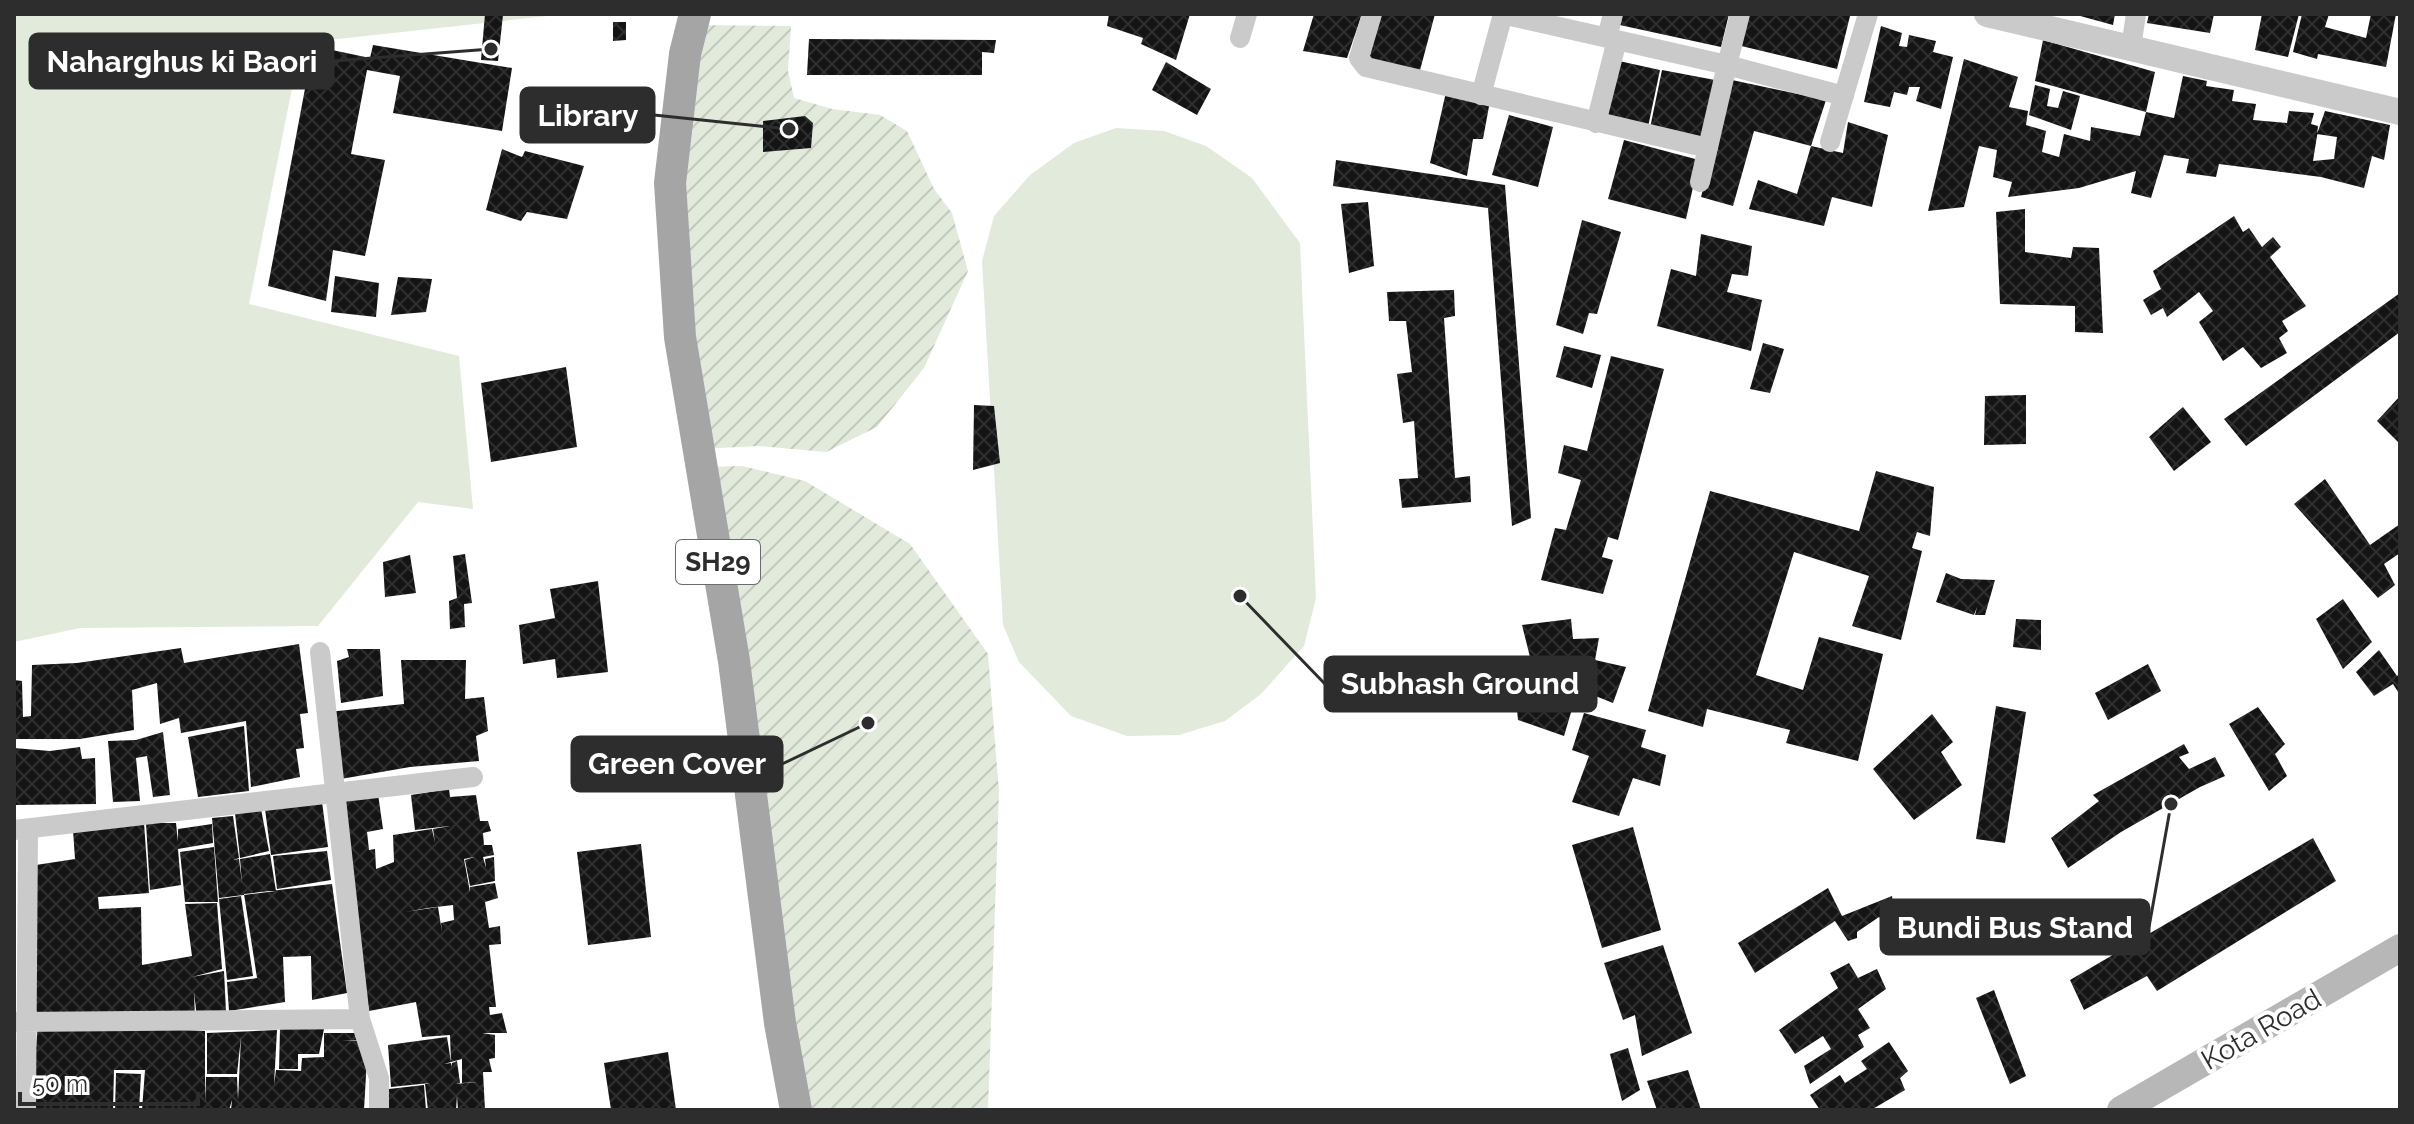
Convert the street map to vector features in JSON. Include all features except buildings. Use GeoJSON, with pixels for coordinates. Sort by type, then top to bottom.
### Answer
{"type":"FeatureCollection","features":[{"type":"Feature","properties":{"kind":"main road","name":"SH29"},"geometry":{"type":"LineString","coordinates":[[695,14],[685,54],[670,183],[680,337],[734,661],[780,1023],[796,1110]]}},
{"type":"Feature","properties":{"kind":"main road","name":"Kota Road"},"geometry":{"type":"LineString","coordinates":[[2121,1110],[2400,948]]}},
{"type":"Feature","properties":{"kind":"street"},"geometry":{"type":"LineString","coordinates":[[1240,38],[1247,14]]}},
{"type":"Feature","properties":{"kind":"street"},"geometry":{"type":"LineString","coordinates":[[1372,14],[1359,58],[1361,64],[1708,148]]}},
{"type":"Feature","properties":{"kind":"street"},"geometry":{"type":"LineString","coordinates":[[1481,95],[1503,14],[1727,65],[1844,96]]}},
{"type":"Feature","properties":{"kind":"street"},"geometry":{"type":"LineString","coordinates":[[1596,123],[1612,39],[1613,14]]}},
{"type":"Feature","properties":{"kind":"street"},"geometry":{"type":"LineString","coordinates":[[1700,182],[1740,14]]}},
{"type":"Feature","properties":{"kind":"street"},"geometry":{"type":"LineString","coordinates":[[1830,142],[1868,14]]}},
{"type":"Feature","properties":{"kind":"street"},"geometry":{"type":"LineString","coordinates":[[1987,14],[2400,112]]}},
{"type":"Feature","properties":{"kind":"street"},"geometry":{"type":"LineString","coordinates":[[2131,48],[2136,14]]}},
{"type":"Feature","properties":{"kind":"street"},"geometry":{"type":"LineString","coordinates":[[320,652],[360,1019],[379,1078],[379,1110]]}},
{"type":"Feature","properties":{"kind":"street"},"geometry":{"type":"LineString","coordinates":[[26,1110],[21,1022],[21,830],[336,790],[473,777]]}},
{"type":"Feature","properties":{"kind":"street"},"geometry":{"type":"LineString","coordinates":[[21,1022],[360,1019]]}},
{"type":"Feature","properties":{"kind":"green space"},"geometry":{"type":"Polygon","coordinates":[[[14,14],[566,14],[301,43],[249,304],[459,356],[473,509],[418,502],[318,626],[80,628],[14,642],[14,14]]]}},
{"type":"Feature","properties":{"kind":"green space"},"geometry":{"type":"Polygon","coordinates":[[[692,25],[791,26],[788,71],[794,98],[832,109],[880,115],[907,131],[934,189],[952,213],[968,271],[924,368],[877,427],[826,452],[758,446],[699,449],[680,337],[692,25]]]}},
{"type":"Feature","properties":{"kind":"green space"},"geometry":{"type":"Polygon","coordinates":[[[1116,128],[1164,131],[1206,146],[1252,178],[1300,243],[1316,598],[1304,646],[1261,694],[1225,721],[1179,735],[1127,736],[1071,716],[1019,662],[1003,625],[982,261],[994,216],[1030,175],[1074,143],[1116,128]]]}},
{"type":"Feature","properties":{"kind":"green space"},"geometry":{"type":"Polygon","coordinates":[[[742,466],[805,481],[910,544],[988,654],[999,792],[988,1110],[805,1110],[702,467],[742,466]]]}},
{"type":"Feature","properties":{"kind":"place","name":"Naharghus ki Baori"},"geometry":{"type":"Point","coordinates":[491,49]}},
{"type":"Feature","properties":{"kind":"place","name":"Library"},"geometry":{"type":"Point","coordinates":[789,129]}},
{"type":"Feature","properties":{"kind":"place","name":"Subhash Ground"},"geometry":{"type":"Point","coordinates":[1240,596]}},
{"type":"Feature","properties":{"kind":"place","name":"Green Cover"},"geometry":{"type":"Point","coordinates":[868,723]}},
{"type":"Feature","properties":{"kind":"place","name":"Bundi Bus Stand"},"geometry":{"type":"Point","coordinates":[2171,804]}}]}
